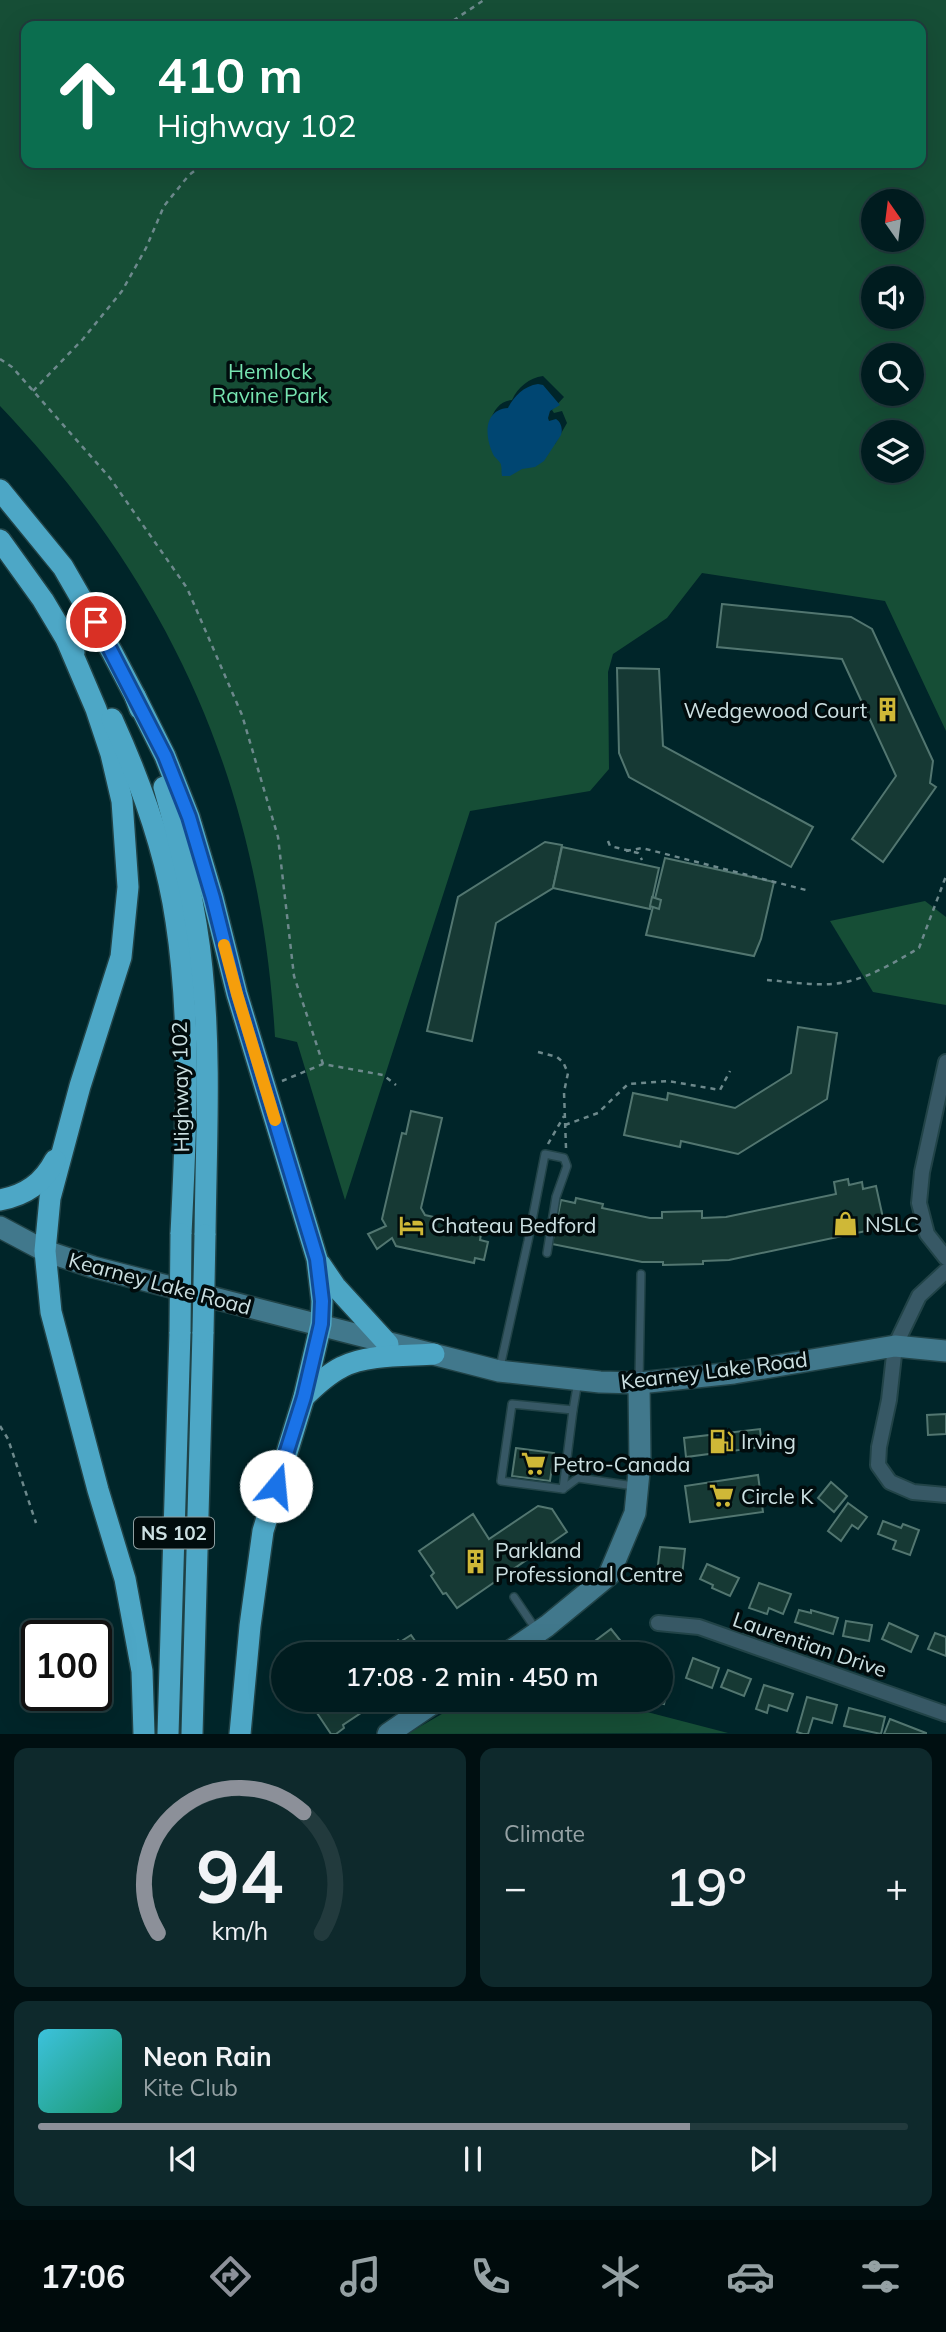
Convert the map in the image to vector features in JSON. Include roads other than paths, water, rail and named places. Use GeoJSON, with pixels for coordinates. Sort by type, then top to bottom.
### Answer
{"type":"FeatureCollection","features":[{"type":"Feature","properties":{"kind":"highway","name":"Highway 102"},"geometry":{"type":"LineString","coordinates":[[0,490],[63,567],[135,696],[159,768],[183,856],[202,970],[207,1093],[192,1734]]}},
{"type":"Feature","properties":{"kind":"highway","name":"Highway 102"},"geometry":{"type":"LineString","coordinates":[[0,540],[43,600],[97,686],[129,758],[156,831],[176,920],[185,1002],[187,1085],[168,1734]]}},
{"type":"Feature","properties":{"kind":"highway"},"geometry":{"type":"LineString","coordinates":[[67,640],[96,709],[111,754],[122,802],[128,887],[121,957],[50,1198],[45,1251],[51,1312],[98,1490],[125,1579],[142,1671],[144,1734]]}},
{"type":"Feature","properties":{"kind":"highway"},"geometry":{"type":"LineString","coordinates":[[135,696],[165,756],[189,817],[237,994],[317,1259],[322,1301],[321,1324],[304,1397],[263,1531],[250,1626],[240,1734]]}},
{"type":"Feature","properties":{"kind":"highway"},"geometry":{"type":"LineString","coordinates":[[0,1200],[25,1193],[45,1178],[65,1143]]}},
{"type":"Feature","properties":{"kind":"highway"},"geometry":{"type":"LineString","coordinates":[[317,1259],[334,1286],[388,1343]]}},
{"type":"Feature","properties":{"kind":"highway"},"geometry":{"type":"LineString","coordinates":[[304,1397],[323,1378],[345,1365],[372,1359],[434,1354]]}},
{"type":"Feature","properties":{"kind":"main road","name":"Kearney Lake Road"},"geometry":{"type":"LineString","coordinates":[[0,1227],[45,1251],[93,1267],[499,1371],[578,1380],[639,1383],[734,1373],[895,1346],[946,1351]]}},
{"type":"Feature","properties":{"kind":"main road"},"geometry":{"type":"LineString","coordinates":[[523,1642],[610,1576],[635,1513],[639,1486],[639,1383]]}},
{"type":"Feature","properties":{"kind":"main road"},"geometry":{"type":"LineString","coordinates":[[388,1734],[420,1712]]}},
{"type":"Feature","properties":{"kind":"street"},"geometry":{"type":"LineString","coordinates":[[946,1062],[922,1172],[919,1203],[927,1234],[946,1258]]}},
{"type":"Feature","properties":{"kind":"street"},"geometry":{"type":"LineString","coordinates":[[946,1271],[919,1296],[895,1346],[878,1465],[890,1482],[913,1492],[946,1494]]}},
{"type":"Feature","properties":{"kind":"street","name":"Laurentian Drive"},"geometry":{"type":"LineString","coordinates":[[659,1623],[699,1627],[946,1714]]}},
{"type":"Feature","properties":{"kind":"lane"},"geometry":{"type":"LineString","coordinates":[[499,1371],[545,1154],[564,1158],[567,1166],[556,1197],[547,1253]]}},
{"type":"Feature","properties":{"kind":"lane"},"geometry":{"type":"LineString","coordinates":[[639,1383],[641,1274]]}},
{"type":"Feature","properties":{"kind":"lane"},"geometry":{"type":"LineString","coordinates":[[563,1489],[578,1380]]}},
{"type":"Feature","properties":{"kind":"lane"},"geometry":{"type":"LineString","coordinates":[[573,1410],[512,1404],[501,1481],[563,1489],[578,1478],[639,1486]]}},
{"type":"Feature","properties":{"kind":"lane"},"geometry":{"type":"LineString","coordinates":[[514,1597],[538,1632]]}},
{"type":"Feature","properties":{"kind":"water"},"geometry":{"type":"Polygon","coordinates":[[[543,385],[560,405],[550,411],[548,418],[549,421],[556,419],[559,422],[561,435],[544,461],[510,476],[502,476],[501,464],[494,456],[489,442],[490,420],[500,410],[508,408],[524,389],[543,385]]]}},
{"type":"Feature","properties":{"kind":"place","name":"Wedgewood Court"},"geometry":{"type":"Point","coordinates":[887,710]}},
{"type":"Feature","properties":{"kind":"place","name":"NSLC"},"geometry":{"type":"Point","coordinates":[845,1224]}},
{"type":"Feature","properties":{"kind":"place","name":"Chateau Bedford"},"geometry":{"type":"Point","coordinates":[411,1225]}},
{"type":"Feature","properties":{"kind":"place","name":"Irving"},"geometry":{"type":"Point","coordinates":[721,1441]}},
{"type":"Feature","properties":{"kind":"place","name":"Petro-Canada"},"geometry":{"type":"Point","coordinates":[533,1464]}},
{"type":"Feature","properties":{"kind":"place","name":"Circle K"},"geometry":{"type":"Point","coordinates":[721,1496]}},
{"type":"Feature","properties":{"kind":"place","name":"Parkland Professional Centre"},"geometry":{"type":"Point","coordinates":[475,1562]}},
{"type":"Feature","properties":{"kind":"park label","name":"Hemlock Ravine Park"},"geometry":{"type":"Point","coordinates":[270,383]}}]}
